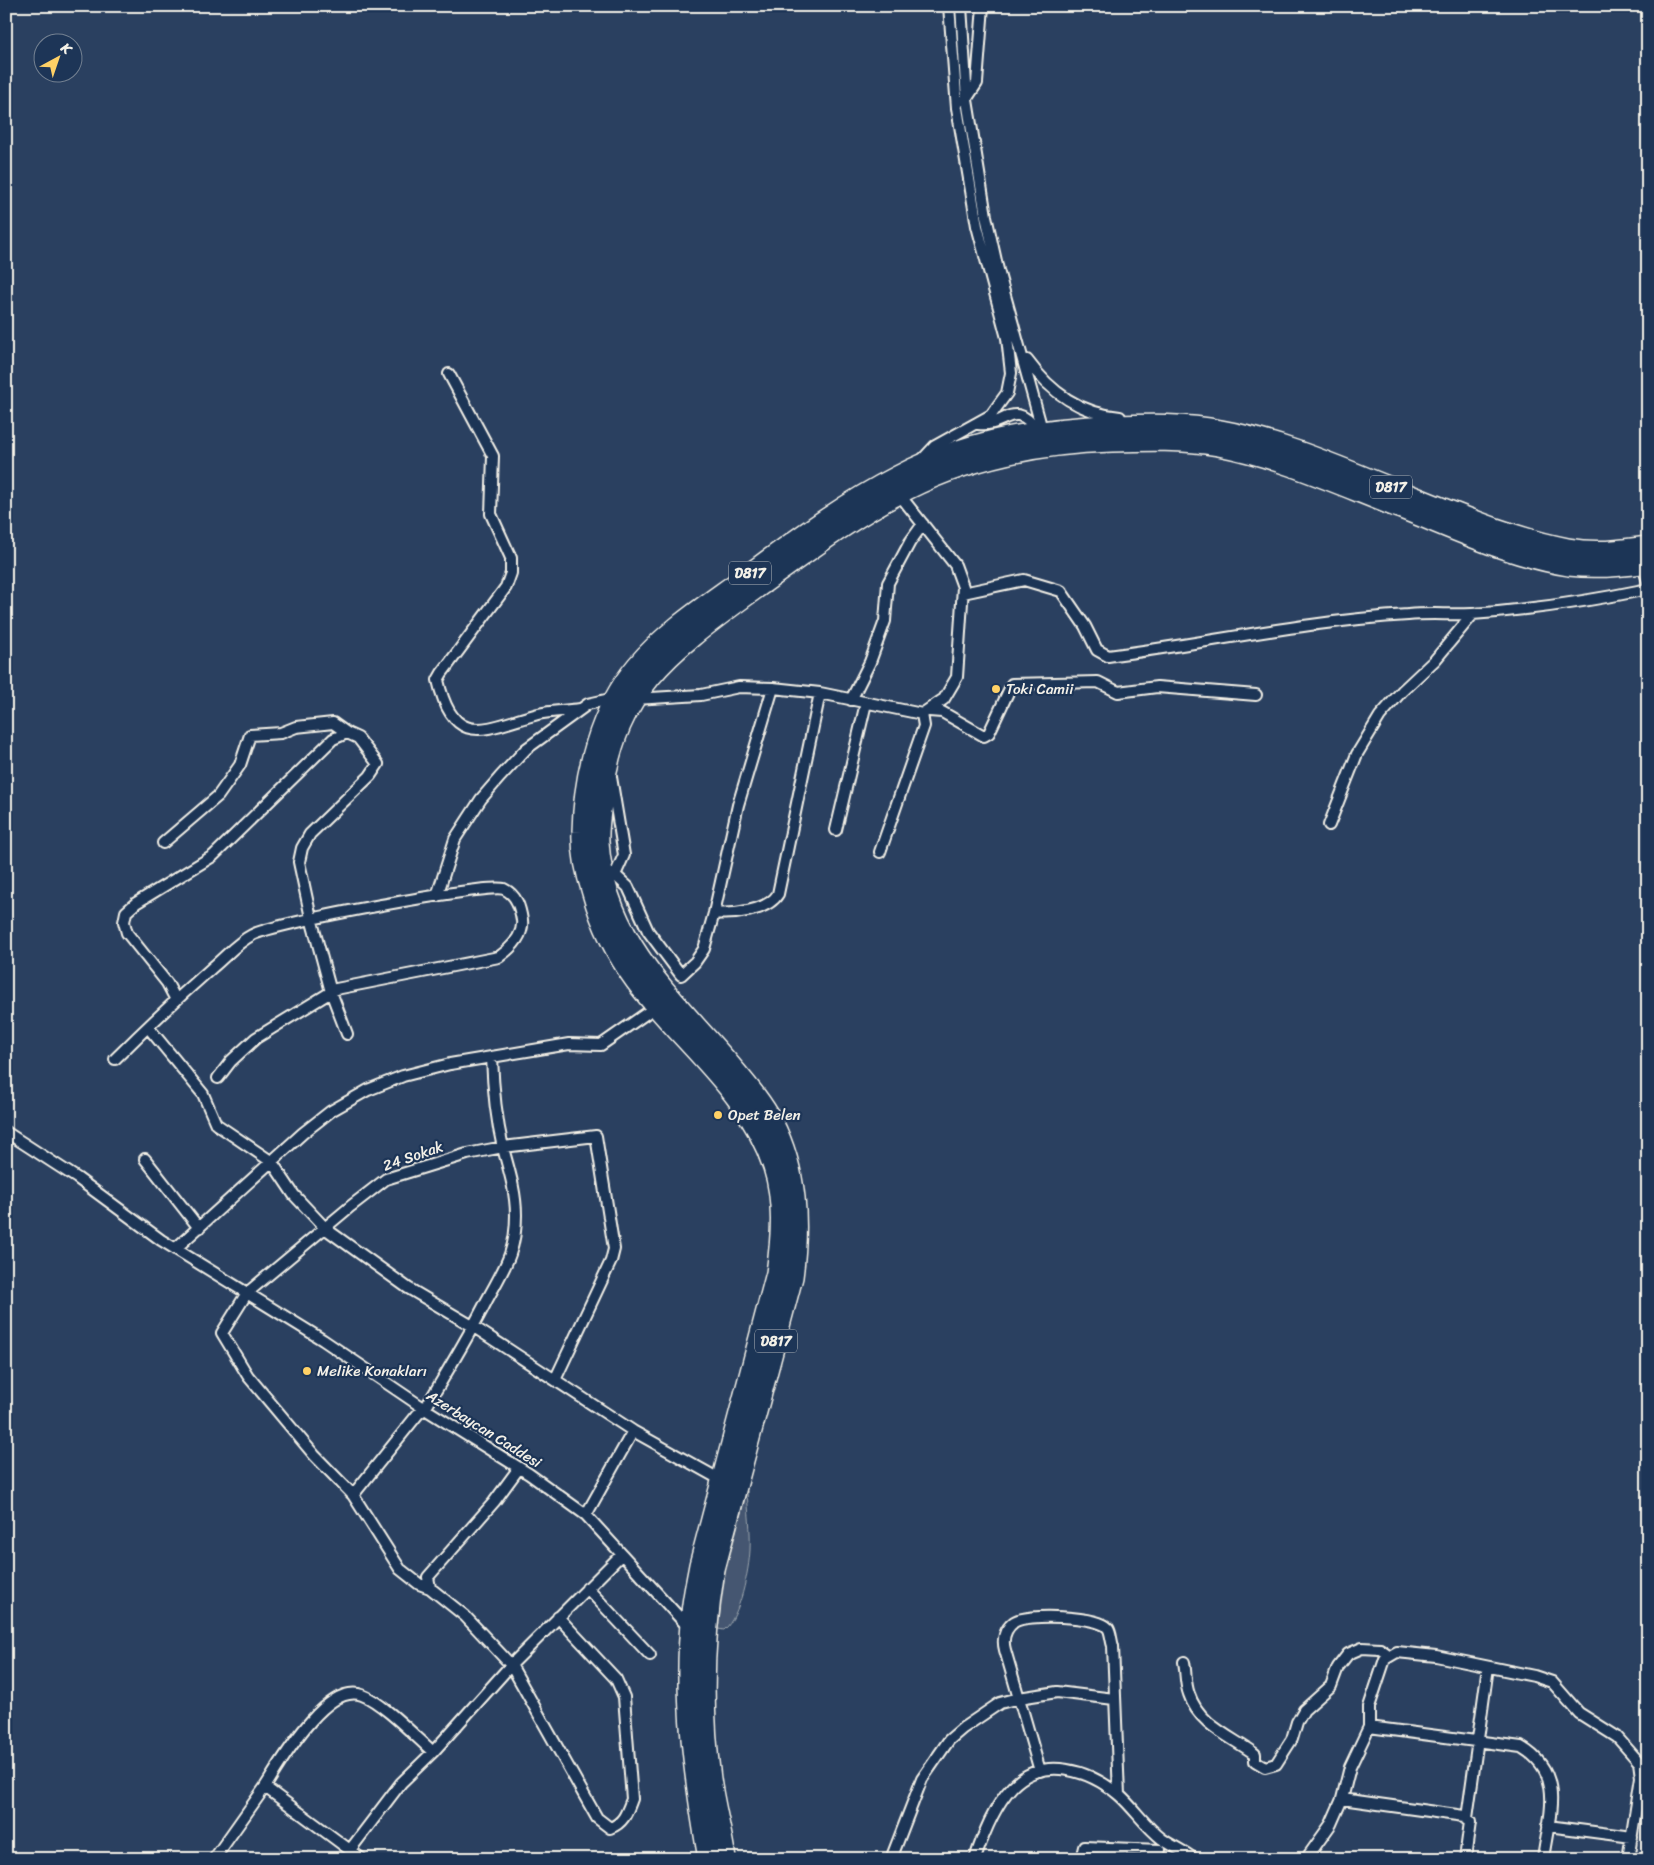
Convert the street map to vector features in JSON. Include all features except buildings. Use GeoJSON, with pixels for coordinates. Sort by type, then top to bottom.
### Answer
{"type":"FeatureCollection","features":[{"type":"Feature","properties":{"kind":"highway","name":"D817"},"geometry":{"type":"LineString","coordinates":[[724,1850],[711,1780],[706,1729],[708,1616],[716,1569],[728,1520],[792,1276],[798,1240],[796,1204],[790,1165],[772,1122],[752,1090],[650,972],[630,942],[601,876],[581,837],[584,794],[591,758],[605,719],[679,647],[853,521],[899,494],[944,473],[974,464],[1043,436],[1080,426],[1134,424],[1178,425],[1218,429],[1304,453],[1519,536],[1570,549],[1611,551],[1646,564]]}},
{"type":"Feature","properties":{"kind":"highway","name":"D817"},"geometry":{"type":"LineString","coordinates":[[708,1859],[695,1782],[690,1730],[690,1629],[699,1565],[776,1273],[781,1240],[780,1206],[774,1169],[758,1129],[738,1100],[636,983],[615,950],[598,914],[601,876],[598,837],[608,760],[621,725],[625,698],[638,664],[668,634],[844,506],[915,468],[990,441],[1043,436],[1178,442],[1215,446],[1254,455],[1299,469],[1514,552],[1568,566],[1612,568],[1646,564]]}},
{"type":"Feature","properties":{"kind":"street"},"geometry":{"type":"LineString","coordinates":[[915,468],[935,446],[991,415],[1002,401],[1010,384],[1011,362],[983,255],[957,108],[949,6]]}},
{"type":"Feature","properties":{"kind":"street"},"geometry":{"type":"LineString","coordinates":[[961,6],[967,100],[986,216],[998,270],[1024,355],[1043,436]]}},
{"type":"Feature","properties":{"kind":"street"},"geometry":{"type":"LineString","coordinates":[[957,108],[967,100],[977,83],[983,6]]}},
{"type":"Feature","properties":{"kind":"street"},"geometry":{"type":"LineString","coordinates":[[1024,355],[1052,388],[1070,402],[1101,415],[1126,418],[1134,424]]}},
{"type":"Feature","properties":{"kind":"street"},"geometry":{"type":"LineString","coordinates":[[449,374],[493,456],[491,514],[511,558],[511,573],[506,588],[438,680],[441,692],[459,724],[474,729],[490,729],[539,714],[580,710]]}},
{"type":"Feature","properties":{"kind":"street"},"geometry":{"type":"LineString","coordinates":[[977,424],[988,425],[1009,416],[1019,415],[1028,419],[1043,436]]}},
{"type":"Feature","properties":{"kind":"street"},"geometry":{"type":"LineString","coordinates":[[899,494],[955,565],[964,587],[957,676],[944,699],[925,712]]}},
{"type":"Feature","properties":{"kind":"street"},"geometry":{"type":"LineString","coordinates":[[851,700],[870,662],[884,621],[888,583],[910,542],[923,524]]}},
{"type":"Feature","properties":{"kind":"street"},"geometry":{"type":"LineString","coordinates":[[963,593],[1024,580],[1061,591],[1086,626],[1097,650],[1108,656],[1295,627],[1408,615],[1472,614],[1596,600],[1648,589]]}},
{"type":"Feature","properties":{"kind":"street"},"geometry":{"type":"LineString","coordinates":[[1329,825],[1357,754],[1380,716],[1402,691],[1435,660],[1472,614]]}},
{"type":"Feature","properties":{"kind":"street"},"geometry":{"type":"LineString","coordinates":[[437,896],[455,839],[481,799],[526,749],[588,704],[625,698],[701,695],[739,687],[773,688],[820,693],[866,703],[925,712],[942,712],[984,736],[989,733],[1012,684],[1098,682],[1118,692],[1157,686],[1256,695]]}},
{"type":"Feature","properties":{"kind":"street"},"geometry":{"type":"LineString","coordinates":[[601,876],[628,887],[648,932],[680,976],[700,957],[714,913],[738,805],[773,688]]}},
{"type":"Feature","properties":{"kind":"street"},"geometry":{"type":"LineString","coordinates":[[714,913],[739,914],[771,902],[778,894],[820,693]]}},
{"type":"Feature","properties":{"kind":"street"},"geometry":{"type":"LineString","coordinates":[[836,830],[866,703]]}},
{"type":"Feature","properties":{"kind":"street"},"geometry":{"type":"LineString","coordinates":[[880,852],[924,726],[925,712]]}},
{"type":"Feature","properties":{"kind":"street"},"geometry":{"type":"LineString","coordinates":[[163,843],[218,796],[240,765],[250,735],[280,733],[296,727],[333,723],[358,738],[378,764],[370,776],[310,834],[302,848],[299,862],[311,918],[331,992],[347,1034]]}},
{"type":"Feature","properties":{"kind":"street"},"geometry":{"type":"LineString","coordinates":[[176,1000],[167,983],[127,934],[124,922],[126,912],[136,903],[213,856],[333,739],[347,733]]}},
{"type":"Feature","properties":{"kind":"street"},"geometry":{"type":"LineString","coordinates":[[115,1059],[176,1000],[252,934],[311,918],[437,896],[502,888],[512,894],[520,907],[522,924],[518,936],[510,949],[499,957],[336,989],[256,1038],[231,1061],[218,1078]]}},
{"type":"Feature","properties":{"kind":"street"},"geometry":{"type":"LineString","coordinates":[[175,1249],[317,1122],[368,1090],[397,1078],[450,1064],[569,1044],[601,1045],[657,1006]]}},
{"type":"Feature","properties":{"kind":"street"},"geometry":{"type":"LineString","coordinates":[[148,1027],[203,1094],[216,1124],[272,1162],[294,1195],[326,1229],[408,1288],[474,1328],[633,1431],[721,1480]]}},
{"type":"Feature","properties":{"kind":"street"},"geometry":{"type":"LineString","coordinates":[[492,1057],[493,1093],[503,1147],[512,1177],[516,1214],[514,1241],[508,1264],[474,1328],[424,1409],[353,1495],[400,1569],[419,1584],[430,1588],[465,1616],[511,1664],[598,1818],[610,1828],[618,1825],[626,1814],[632,1799],[624,1697],[616,1680],[558,1617]]}},
{"type":"Feature","properties":{"kind":"street","name":"Azerbaycan Caddesi"},"geometry":{"type":"LineString","coordinates":[[6,1132],[111,1202],[175,1249],[323,1340],[424,1409],[520,1468],[586,1515],[620,1555],[690,1629]]}},
{"type":"Feature","properties":{"kind":"street","name":"24 Sokak"},"geometry":{"type":"LineString","coordinates":[[353,1495],[315,1456],[248,1376],[222,1333],[247,1293],[386,1179],[458,1157],[503,1147],[596,1136],[614,1249],[611,1261],[555,1380]]}},
{"type":"Feature","properties":{"kind":"street"},"geometry":{"type":"LineString","coordinates":[[145,1159],[199,1228]]}},
{"type":"Feature","properties":{"kind":"street"},"geometry":{"type":"LineString","coordinates":[[586,1515],[633,1431]]}},
{"type":"Feature","properties":{"kind":"street"},"geometry":{"type":"LineString","coordinates":[[430,1588],[428,1577],[494,1502],[520,1468]]}},
{"type":"Feature","properties":{"kind":"street"},"geometry":{"type":"LineString","coordinates":[[350,1850],[401,1783],[433,1752],[511,1664],[620,1555]]}},
{"type":"Feature","properties":{"kind":"street"},"geometry":{"type":"LineString","coordinates":[[587,1588],[650,1656]]}},
{"type":"Feature","properties":{"kind":"street"},"geometry":{"type":"LineString","coordinates":[[1040,1771],[1004,1650],[1004,1636],[1008,1628],[1020,1619],[1060,1617],[1102,1623],[1108,1628],[1113,1646],[1119,1795]]}},
{"type":"Feature","properties":{"kind":"street"},"geometry":{"type":"LineString","coordinates":[[1184,1662],[1188,1693],[1196,1708],[1212,1727],[1254,1754],[1255,1760],[1265,1767],[1276,1764],[1292,1739],[1297,1722],[1304,1710],[1331,1686],[1338,1667],[1348,1654],[1362,1648],[1380,1649],[1390,1656]]}},
{"type":"Feature","properties":{"kind":"street"},"geometry":{"type":"LineString","coordinates":[[1308,1858],[1331,1824],[1342,1799],[1350,1767],[1369,1727],[1369,1707],[1385,1659],[1397,1652],[1436,1656],[1552,1682],[1579,1713],[1617,1737],[1639,1762],[1642,1778],[1628,1859]]}},
{"type":"Feature","properties":{"kind":"street"},"geometry":{"type":"LineString","coordinates":[[1465,1859],[1470,1822],[1468,1818],[1488,1667]]}},
{"type":"Feature","properties":{"kind":"street"},"geometry":{"type":"LineString","coordinates":[[891,1859],[922,1778],[949,1740],[963,1728],[1000,1703],[1019,1698],[1057,1692],[1114,1699]]}},
{"type":"Feature","properties":{"kind":"street"},"geometry":{"type":"LineString","coordinates":[[214,1859],[303,1729],[335,1698],[349,1694],[364,1696],[433,1752]]}},
{"type":"Feature","properties":{"kind":"street"},"geometry":{"type":"LineString","coordinates":[[1369,1727],[1521,1747],[1536,1756],[1548,1771],[1552,1786],[1543,1859]]}},
{"type":"Feature","properties":{"kind":"street"},"geometry":{"type":"LineString","coordinates":[[975,1859],[983,1836],[1012,1786],[1040,1771],[1056,1768],[1076,1770],[1092,1777],[1119,1795],[1162,1838],[1194,1859]]}},
{"type":"Feature","properties":{"kind":"street"},"geometry":{"type":"LineString","coordinates":[[265,1786],[362,1859]]}},
{"type":"Feature","properties":{"kind":"street"},"geometry":{"type":"LineString","coordinates":[[1342,1799],[1468,1818]]}},
{"type":"Feature","properties":{"kind":"street"},"geometry":{"type":"LineString","coordinates":[[1548,1826],[1632,1837]]}},
{"type":"Feature","properties":{"kind":"street"},"geometry":{"type":"LineString","coordinates":[[1081,1859],[1084,1847],[1160,1855],[1162,1838]]}},
{"type":"Feature","properties":{"kind":"street"},"geometry":{"type":"LineString","coordinates":[[724,1850],[736,1859]]}},
{"type":"Feature","properties":{"kind":"shaded area"},"geometry":{"type":"Polygon","coordinates":[[[747,1491],[750,1543],[746,1581],[735,1615],[730,1624],[724,1630],[718,1629],[725,1574],[747,1491]]]}},
{"type":"Feature","properties":{"kind":"place","name":"Toki Camii"},"geometry":{"type":"Point","coordinates":[996,689]}},
{"type":"Feature","properties":{"kind":"place","name":"Opet Belen"},"geometry":{"type":"Point","coordinates":[718,1115]}},
{"type":"Feature","properties":{"kind":"place","name":"Melike Konakları"},"geometry":{"type":"Point","coordinates":[307,1371]}}]}
